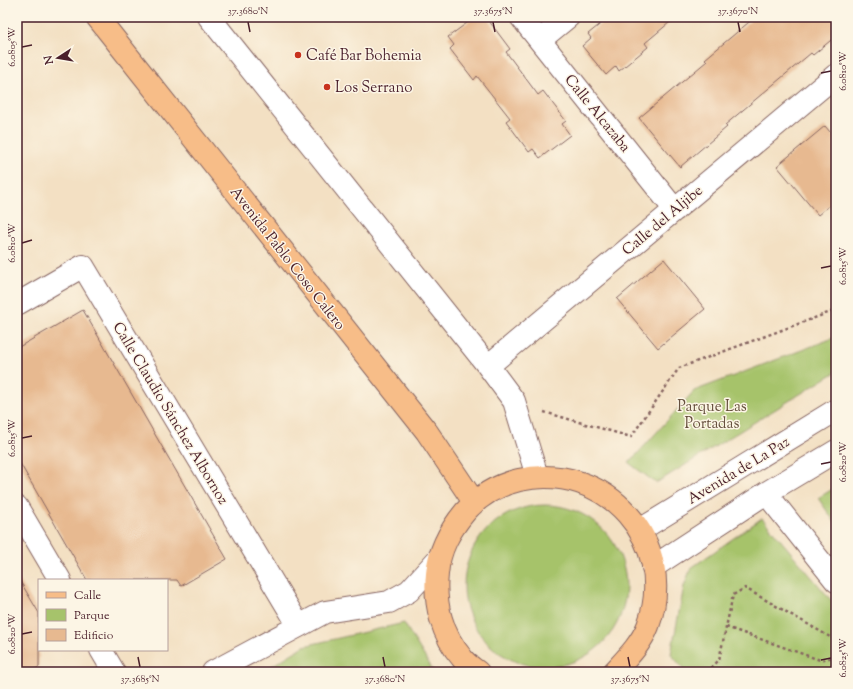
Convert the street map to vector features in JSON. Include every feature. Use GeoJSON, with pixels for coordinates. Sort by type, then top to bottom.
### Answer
{"type":"FeatureCollection","features":[{"type":"Feature","properties":{"kind":"main road","name":"Avenida Pablo Coso Calero"},"geometry":{"type":"LineString","coordinates":[[97,17],[427,432],[474,502]]}},
{"type":"Feature","properties":{"kind":"main road"},"geometry":{"type":"LineString","coordinates":[[478,672],[462,659],[443,628],[435,593],[439,558],[452,527],[474,502],[503,484],[537,476],[567,478],[596,488],[621,506],[640,530],[648,548],[653,567],[654,597],[648,626],[633,652],[614,672]]}},
{"type":"Feature","properties":{"kind":"street"},"geometry":{"type":"LineString","coordinates":[[209,17],[488,366],[514,401],[537,476]]}},
{"type":"Feature","properties":{"kind":"street","name":"Calle Alcazaba"},"geometry":{"type":"LineString","coordinates":[[521,17],[676,210]]}},
{"type":"Feature","properties":{"kind":"street"},"geometry":{"type":"LineString","coordinates":[[540,40],[568,17]]}},
{"type":"Feature","properties":{"kind":"street","name":"Calle del Aljibe"},"geometry":{"type":"LineString","coordinates":[[488,366],[836,75]]}},
{"type":"Feature","properties":{"kind":"street","name":"Calle Claudio Sánchez Albornoz"},"geometry":{"type":"LineString","coordinates":[[17,304],[83,266],[299,626]]}},
{"type":"Feature","properties":{"kind":"street","name":"Avenida de La Paz"},"geometry":{"type":"LineString","coordinates":[[640,530],[836,410]]}},
{"type":"Feature","properties":{"kind":"street"},"geometry":{"type":"LineString","coordinates":[[653,567],[766,493],[836,451]]}},
{"type":"Feature","properties":{"kind":"street"},"geometry":{"type":"LineString","coordinates":[[766,493],[836,581]]}},
{"type":"Feature","properties":{"kind":"street"},"geometry":{"type":"LineString","coordinates":[[17,507],[59,579]]}},
{"type":"Feature","properties":{"kind":"street"},"geometry":{"type":"LineString","coordinates":[[213,672],[325,612],[389,602],[409,591],[439,558]]}},
{"type":"Feature","properties":{"kind":"street"},"geometry":{"type":"LineString","coordinates":[[102,651],[114,672]]}},
{"type":"Feature","properties":{"kind":"path"},"geometry":{"type":"LineString","coordinates":[[514,401],[546,413],[631,437],[679,368],[836,310]]}},
{"type":"Feature","properties":{"kind":"path"},"geometry":{"type":"LineString","coordinates":[[707,672],[719,660],[733,595],[745,588],[830,637],[836,636]]}},
{"type":"Feature","properties":{"kind":"path"},"geometry":{"type":"LineString","coordinates":[[726,627],[820,660],[834,657],[836,653]]}},
{"type":"Feature","properties":{"kind":"green space","name":"Parque Las Portadas"},"geometry":{"type":"Polygon","coordinates":[[[836,337],[836,372],[656,483],[629,463],[694,391],[836,337]]]}},
{"type":"Feature","properties":{"kind":"green space"},"geometry":{"type":"Polygon","coordinates":[[[836,487],[836,524],[818,498],[836,487]]]}},
{"type":"Feature","properties":{"kind":"green space"},"geometry":{"type":"Polygon","coordinates":[[[537,505],[553,505],[569,508],[583,514],[596,523],[608,535],[617,548],[623,562],[626,586],[625,602],[617,624],[608,637],[596,649],[583,658],[569,664],[553,667],[537,667],[521,664],[507,658],[494,649],[482,637],[473,624],[467,610],[464,594],[464,578],[467,562],[473,548],[482,535],[494,523],[507,514],[521,508],[537,505]]]}},
{"type":"Feature","properties":{"kind":"green space"},"geometry":{"type":"Polygon","coordinates":[[[762,518],[836,606],[836,672],[686,672],[671,654],[684,586],[691,568],[762,518]]]}},
{"type":"Feature","properties":{"kind":"green space"},"geometry":{"type":"Polygon","coordinates":[[[404,623],[434,672],[262,672],[304,646],[404,623]]]}},
{"type":"Feature","properties":{"kind":"building"},"geometry":{"type":"Polygon","coordinates":[[[475,17],[486,17],[510,49],[506,52],[538,95],[543,91],[566,121],[562,124],[570,135],[540,158],[533,149],[529,152],[506,121],[510,118],[477,76],[474,80],[450,49],[454,45],[448,37],[475,17]]]}},
{"type":"Feature","properties":{"kind":"building"},"geometry":{"type":"Polygon","coordinates":[[[609,17],[676,17],[645,43],[648,47],[619,71],[616,66],[606,75],[582,46],[591,38],[588,34],[609,17]]]}},
{"type":"Feature","properties":{"kind":"building"},"geometry":{"type":"Polygon","coordinates":[[[755,17],[836,17],[836,36],[813,55],[811,53],[725,125],[727,127],[680,167],[639,118],[707,61],[705,59],[755,17]]]}},
{"type":"Feature","properties":{"kind":"building"},"geometry":{"type":"Polygon","coordinates":[[[825,126],[836,139],[836,200],[818,215],[777,166],[825,126]]]}},
{"type":"Feature","properties":{"kind":"building"},"geometry":{"type":"Polygon","coordinates":[[[664,259],[705,309],[658,348],[617,299],[664,259]]]}},
{"type":"Feature","properties":{"kind":"building"},"geometry":{"type":"Polygon","coordinates":[[[83,310],[227,559],[181,586],[177,580],[168,579],[86,579],[17,458],[17,348],[83,310]]]}},
{"type":"Feature","properties":{"kind":"building"},"geometry":{"type":"Polygon","coordinates":[[[17,576],[38,611],[39,667],[30,672],[17,672],[17,576]]]}},
{"type":"Feature","properties":{"kind":"place","name":"Café Bar Bohemia"},"geometry":{"type":"Point","coordinates":[298,55]}},
{"type":"Feature","properties":{"kind":"place","name":"Los Serrano"},"geometry":{"type":"Point","coordinates":[327,87]}}]}
